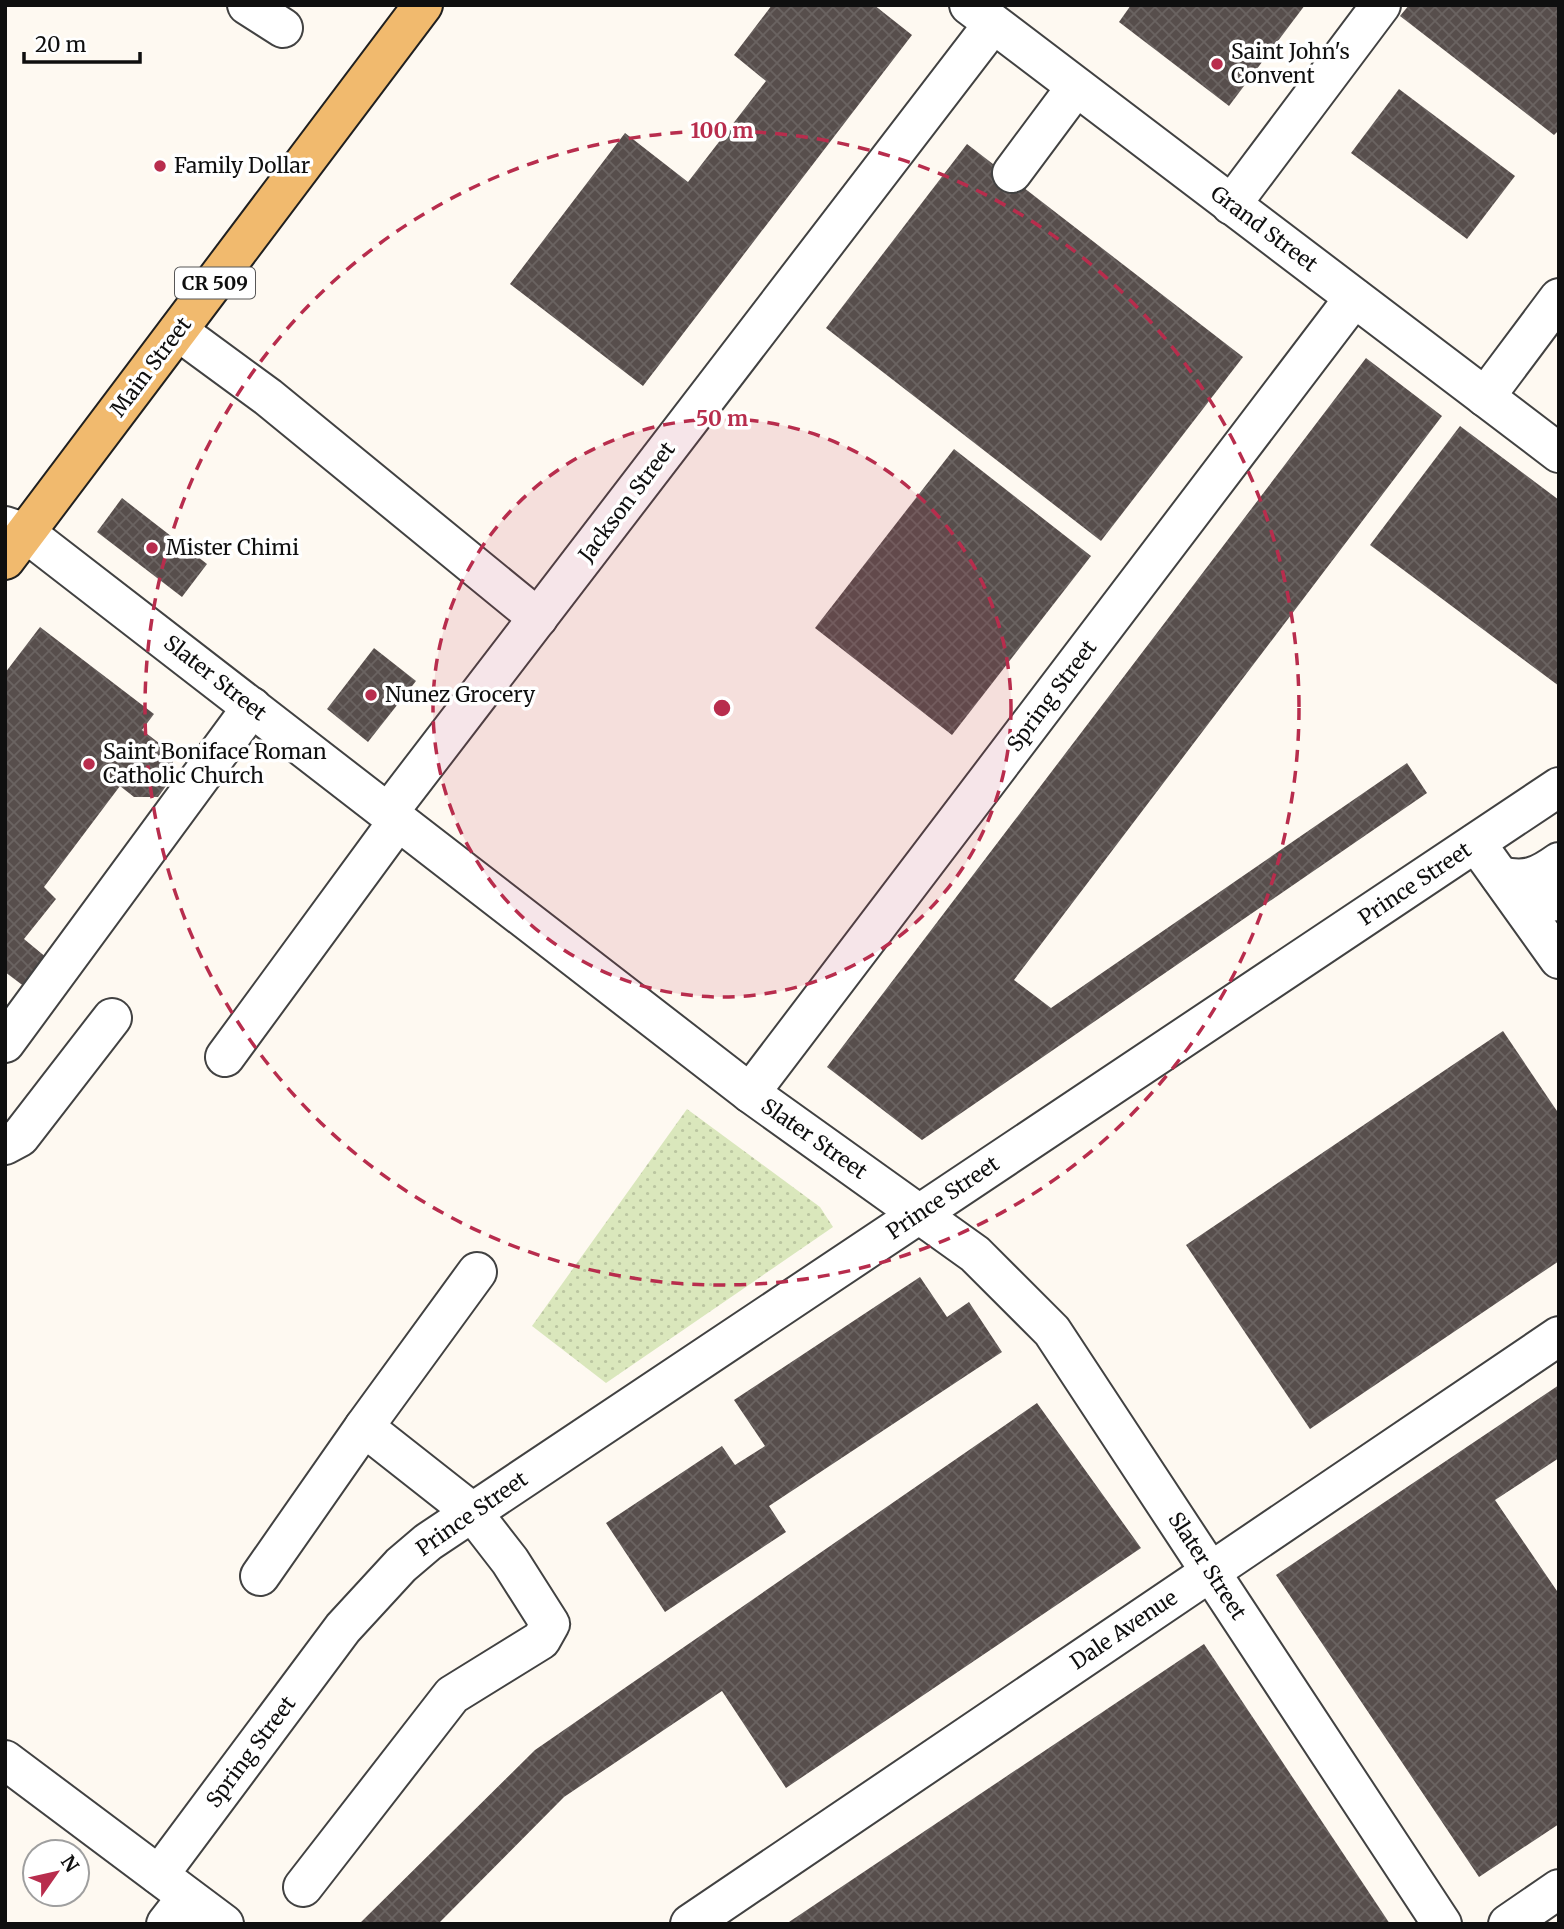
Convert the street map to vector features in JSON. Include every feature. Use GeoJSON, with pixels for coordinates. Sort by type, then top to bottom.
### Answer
{"type":"FeatureCollection","features":[{"type":"Feature","properties":{"kind":"main road","name":"Main Street"},"geometry":{"type":"LineString","coordinates":[[12,540],[178,331],[424,5]]}},
{"type":"Feature","properties":{"kind":"street"},"geometry":{"type":"LineString","coordinates":[[247,5],[283,29]]}},
{"type":"Feature","properties":{"kind":"street"},"geometry":{"type":"LineString","coordinates":[[1231,205],[1381,5]]}},
{"type":"Feature","properties":{"kind":"street","name":"Grand Street"},"geometry":{"type":"LineString","coordinates":[[981,15],[1559,453]]}},
{"type":"Feature","properties":{"kind":"street","name":"Jackson Street"},"geometry":{"type":"LineString","coordinates":[[225,1057],[393,817],[981,15]]}},
{"type":"Feature","properties":{"kind":"street"},"geometry":{"type":"LineString","coordinates":[[1012,173],[1076,87]]}},
{"type":"Feature","properties":{"kind":"street","name":"Spring Street"},"geometry":{"type":"LineString","coordinates":[[750,1093],[1354,298]]}},
{"type":"Feature","properties":{"kind":"street"},"geometry":{"type":"LineString","coordinates":[[1485,397],[1559,298]]}},
{"type":"Feature","properties":{"kind":"street"},"geometry":{"type":"LineString","coordinates":[[178,331],[257,389],[538,618]]}},
{"type":"Feature","properties":{"kind":"street","name":"Slater Street"},"geometry":{"type":"LineString","coordinates":[[12,540],[251,707],[750,1093],[975,1254],[1052,1331],[1442,1924]]}},
{"type":"Feature","properties":{"kind":"street"},"geometry":{"type":"LineString","coordinates":[[5,1043],[251,707]]}},
{"type":"Feature","properties":{"kind":"street","name":"Prince Street"},"geometry":{"type":"LineString","coordinates":[[343,1628],[401,1565],[472,1513],[1559,787]]}},
{"type":"Feature","properties":{"kind":"street"},"geometry":{"type":"LineString","coordinates":[[1476,843],[1559,960]]}},
{"type":"Feature","properties":{"kind":"street"},"geometry":{"type":"LineString","coordinates":[[1500,876],[1521,881],[1559,862]]}},
{"type":"Feature","properties":{"kind":"street"},"geometry":{"type":"LineString","coordinates":[[1500,876],[1534,904],[1559,901]]}},
{"type":"Feature","properties":{"kind":"street"},"geometry":{"type":"LineString","coordinates":[[5,1145],[20,1137],[112,1018]]}},
{"type":"Feature","properties":{"kind":"street"},"geometry":{"type":"LineString","coordinates":[[260,1576],[477,1272]]}},
{"type":"Feature","properties":{"kind":"street","name":"Dale Avenue"},"geometry":{"type":"LineString","coordinates":[[690,1924],[1559,1336]]}},
{"type":"Feature","properties":{"kind":"street"},"geometry":{"type":"LineString","coordinates":[[303,1887],[452,1695],[541,1640],[550,1623],[510,1561],[472,1513],[364,1427]]}},
{"type":"Feature","properties":{"kind":"street","name":"Spring Street"},"geometry":{"type":"LineString","coordinates":[[171,1898],[343,1628]]}},
{"type":"Feature","properties":{"kind":"street"},"geometry":{"type":"LineString","coordinates":[[5,1760],[171,1898],[224,1924]]}},
{"type":"Feature","properties":{"kind":"street"},"geometry":{"type":"LineString","coordinates":[[1508,1924],[1559,1889]]}},
{"type":"Feature","properties":{"kind":"green space"},"geometry":{"type":"Polygon","coordinates":[[[687,1109],[820,1207],[833,1227],[606,1383],[532,1326],[687,1109]]]}},
{"type":"Feature","properties":{"kind":"building"},"geometry":{"type":"Polygon","coordinates":[[[772,5],[874,5],[912,35],[643,386],[510,284],[625,133],[688,182],[766,81],[734,55],[772,5]]]}},
{"type":"Feature","properties":{"kind":"building","name":"Saint John's Convent"},"geometry":{"type":"Polygon","coordinates":[[[1131,5],[1305,5],[1229,106],[1119,22],[1131,5]]]}},
{"type":"Feature","properties":{"kind":"building"},"geometry":{"type":"Polygon","coordinates":[[[1409,5],[1559,5],[1559,130],[1554,135],[1400,16],[1409,5]]]}},
{"type":"Feature","properties":{"kind":"building"},"geometry":{"type":"Polygon","coordinates":[[[1399,89],[1515,176],[1467,239],[1351,153],[1399,89]]]}},
{"type":"Feature","properties":{"kind":"building"},"geometry":{"type":"Polygon","coordinates":[[[967,144],[1243,357],[1101,541],[826,328],[967,144]]]}},
{"type":"Feature","properties":{"kind":"building"},"geometry":{"type":"Polygon","coordinates":[[[1366,358],[1442,416],[1014,980],[1051,1008],[1407,763],[1427,793],[922,1140],[827,1067],[1366,358]]]}},
{"type":"Feature","properties":{"kind":"building"},"geometry":{"type":"Polygon","coordinates":[[[1460,426],[1559,500],[1559,686],[1370,545],[1460,426]]]}},
{"type":"Feature","properties":{"kind":"building"},"geometry":{"type":"Polygon","coordinates":[[[954,449],[1091,556],[952,735],[815,628],[954,449]]]}},
{"type":"Feature","properties":{"kind":"building","name":"Mister Chimi"},"geometry":{"type":"Polygon","coordinates":[[[122,498],[207,564],[182,597],[97,532],[122,498]]]}},
{"type":"Feature","properties":{"kind":"building","name":"Saint Boniface Roman Catholic Church"},"geometry":{"type":"Polygon","coordinates":[[[40,627],[154,714],[142,730],[172,753],[174,775],[158,797],[134,797],[120,786],[44,887],[56,899],[24,939],[47,958],[25,987],[5,972],[5,673],[40,627]]]}},
{"type":"Feature","properties":{"kind":"building","name":"Nunez Grocery"},"geometry":{"type":"Polygon","coordinates":[[[374,648],[416,681],[368,742],[327,709],[374,648]]]}},
{"type":"Feature","properties":{"kind":"building"},"geometry":{"type":"Polygon","coordinates":[[[1503,1031],[1559,1114],[1559,1261],[1310,1429],[1186,1245],[1503,1031]]]}},
{"type":"Feature","properties":{"kind":"building"},"geometry":{"type":"Polygon","coordinates":[[[920,1277],[947,1317],[969,1302],[1002,1352],[769,1506],[786,1532],[665,1612],[606,1523],[722,1446],[735,1465],[765,1446],[734,1400],[920,1277]]]}},
{"type":"Feature","properties":{"kind":"building"},"geometry":{"type":"Polygon","coordinates":[[[1559,1385],[1559,1458],[1495,1500],[1559,1594],[1559,1824],[1479,1877],[1276,1575],[1559,1385]]]}},
{"type":"Feature","properties":{"kind":"building"},"geometry":{"type":"Polygon","coordinates":[[[1037,1403],[1141,1548],[786,1788],[722,1691],[564,1797],[438,1924],[359,1924],[535,1750],[1037,1403]]]}},
{"type":"Feature","properties":{"kind":"building"},"geometry":{"type":"Polygon","coordinates":[[[1204,1644],[1390,1924],[786,1924],[1204,1644]]]}},
{"type":"Feature","properties":{"kind":"place","name":"Saint John's Convent"},"geometry":{"type":"Point","coordinates":[1217,64]}},
{"type":"Feature","properties":{"kind":"place","name":"Family Dollar"},"geometry":{"type":"Point","coordinates":[160,166]}},
{"type":"Feature","properties":{"kind":"place","name":"Mister Chimi"},"geometry":{"type":"Point","coordinates":[152,548]}},
{"type":"Feature","properties":{"kind":"place","name":"Nunez Grocery"},"geometry":{"type":"Point","coordinates":[371,695]}},
{"type":"Feature","properties":{"kind":"place","name":"Saint Boniface Roman Catholic Church"},"geometry":{"type":"Point","coordinates":[89,764]}}]}
